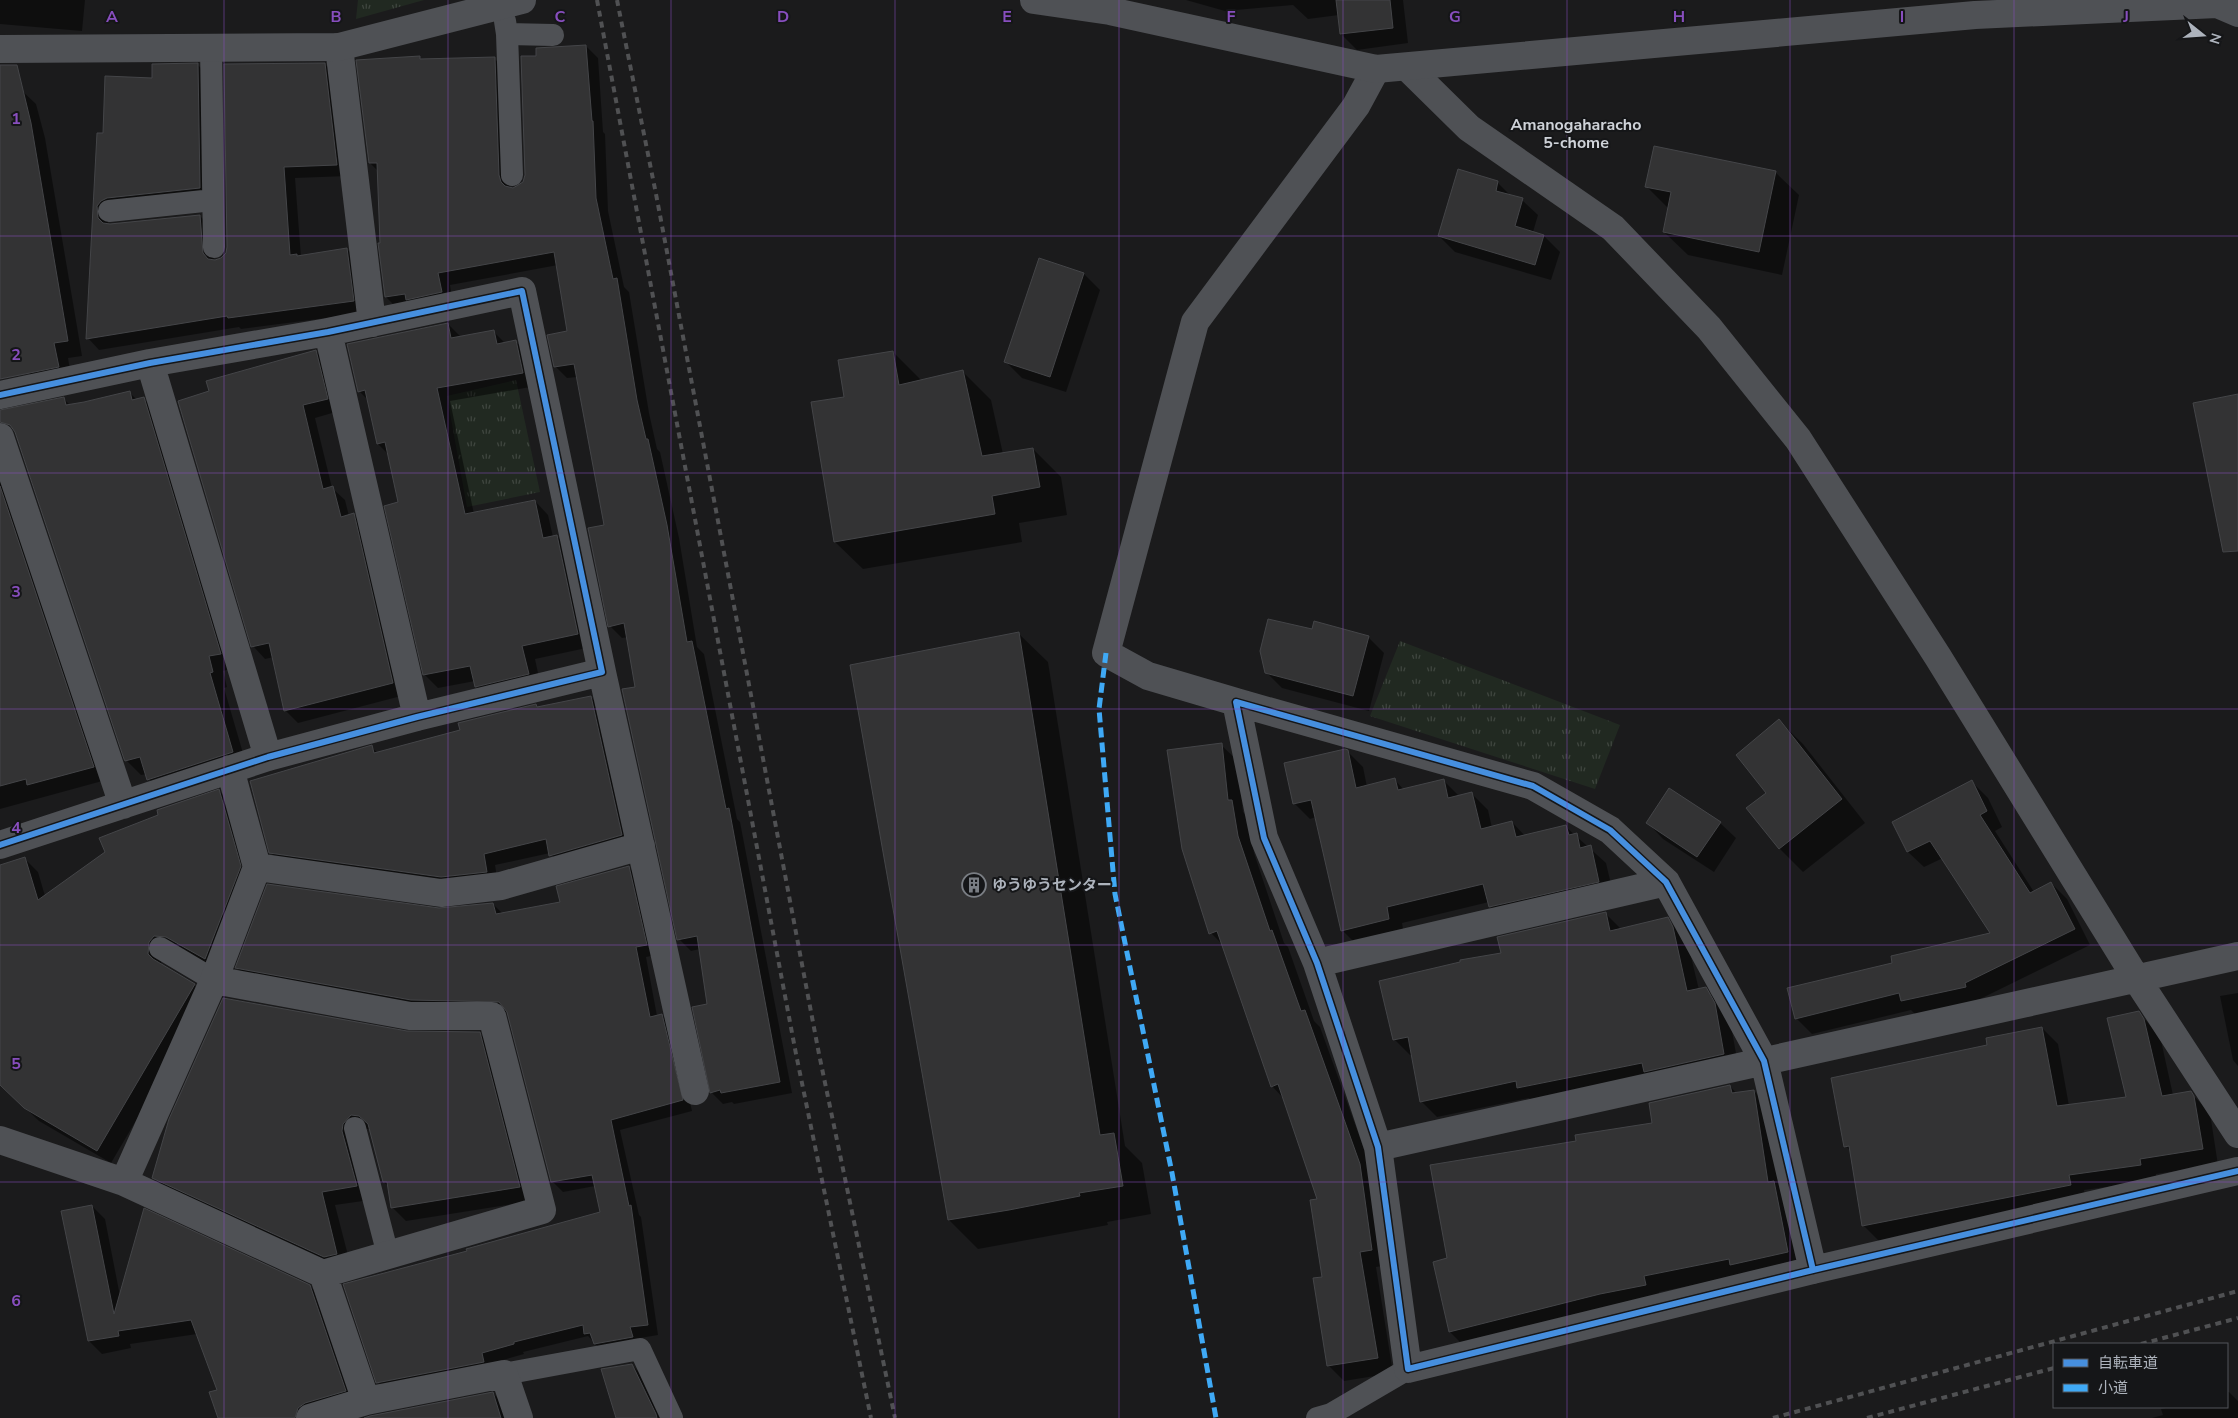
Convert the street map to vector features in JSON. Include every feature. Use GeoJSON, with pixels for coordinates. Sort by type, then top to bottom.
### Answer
{"type":"FeatureCollection","features":[{"type":"Feature","properties":{"kind":"street"},"geometry":{"type":"LineString","coordinates":[[1034,0],[1110,11],[1376,69],[1975,16],[2217,4],[2238,13]]}},
{"type":"Feature","properties":{"kind":"street"},"geometry":{"type":"LineString","coordinates":[[0,49],[339,47],[512,3]]}},
{"type":"Feature","properties":{"kind":"street"},"geometry":{"type":"LineString","coordinates":[[339,47],[372,323]]}},
{"type":"Feature","properties":{"kind":"street"},"geometry":{"type":"LineString","coordinates":[[1407,67],[1469,128],[1613,228],[1709,328],[1798,439],[1938,657],[2136,978],[2238,1134]]}},
{"type":"Feature","properties":{"kind":"street"},"geometry":{"type":"LineString","coordinates":[[1376,69],[1356,106],[1195,322],[1106,653],[1148,676],[1533,786],[1610,830],[1666,882],[1764,1061],[1813,1270]]}},
{"type":"Feature","properties":{"kind":"street"},"geometry":{"type":"LineString","coordinates":[[0,395],[150,363],[328,332],[522,291],[602,672],[695,1091]]}},
{"type":"Feature","properties":{"kind":"street"},"geometry":{"type":"LineString","coordinates":[[328,332],[417,717]]}},
{"type":"Feature","properties":{"kind":"street"},"geometry":{"type":"LineString","coordinates":[[150,363],[268,757]]}},
{"type":"Feature","properties":{"kind":"street"},"geometry":{"type":"LineString","coordinates":[[0,437],[123,805]]}},
{"type":"Feature","properties":{"kind":"street"},"geometry":{"type":"LineString","coordinates":[[0,845],[268,757],[417,717],[602,672]]}},
{"type":"Feature","properties":{"kind":"street"},"geometry":{"type":"LineString","coordinates":[[1236,702],[1264,838],[1317,963],[1378,1148],[1408,1368],[1813,1270],[2238,1171]]}},
{"type":"Feature","properties":{"kind":"street"},"geometry":{"type":"LineString","coordinates":[[124,1182],[214,980],[257,867],[230,769]]}},
{"type":"Feature","properties":{"kind":"street"},"geometry":{"type":"LineString","coordinates":[[257,867],[441,893],[501,886],[641,846]]}},
{"type":"Feature","properties":{"kind":"street"},"geometry":{"type":"LineString","coordinates":[[1317,963],[1666,882]]}},
{"type":"Feature","properties":{"kind":"street"},"geometry":{"type":"LineString","coordinates":[[1378,1148],[2238,956]]}},
{"type":"Feature","properties":{"kind":"street"},"geometry":{"type":"LineString","coordinates":[[0,1140],[124,1182],[323,1274],[542,1210],[492,1016],[410,1016],[214,980]]}},
{"type":"Feature","properties":{"kind":"street"},"geometry":{"type":"LineString","coordinates":[[323,1274],[368,1410]]}},
{"type":"Feature","properties":{"kind":"street"},"geometry":{"type":"LineString","coordinates":[[310,1418],[368,1410],[504,1374],[519,1418]]}},
{"type":"Feature","properties":{"kind":"lane"},"geometry":{"type":"LineString","coordinates":[[512,3],[507,34],[512,175]]}},
{"type":"Feature","properties":{"kind":"lane"},"geometry":{"type":"LineString","coordinates":[[507,34],[553,35]]}},
{"type":"Feature","properties":{"kind":"lane"},"geometry":{"type":"LineString","coordinates":[[211,47],[214,247]]}},
{"type":"Feature","properties":{"kind":"lane"},"geometry":{"type":"LineString","coordinates":[[109,211],[213,200]]}},
{"type":"Feature","properties":{"kind":"lane"},"geometry":{"type":"LineString","coordinates":[[160,948],[214,980]]}},
{"type":"Feature","properties":{"kind":"lane"},"geometry":{"type":"LineString","coordinates":[[355,1128],[388,1255]]}},
{"type":"Feature","properties":{"kind":"lane"},"geometry":{"type":"LineString","coordinates":[[504,1374],[640,1349],[672,1418]]}},
{"type":"Feature","properties":{"kind":"lane"},"geometry":{"type":"LineString","coordinates":[[1317,1418],[1331,1414],[1408,1368]]}},
{"type":"Feature","properties":{"kind":"green space"},"geometry":{"type":"Polygon","coordinates":[[[358,0],[424,0],[356,19],[358,0]]]}},
{"type":"Feature","properties":{"kind":"green space"},"geometry":{"type":"Polygon","coordinates":[[[516,380],[540,492],[467,507],[447,396],[516,380]]]}},
{"type":"Feature","properties":{"kind":"green space"},"geometry":{"type":"Polygon","coordinates":[[[1400,641],[1620,725],[1595,789],[1370,716],[1400,641]]]}},
{"type":"Feature","properties":{"kind":"building"},"geometry":{"type":"Polygon","coordinates":[[[1336,0],[1390,0],[1393,28],[1340,34],[1336,0]]]}},
{"type":"Feature","properties":{"kind":"building"},"geometry":{"type":"Polygon","coordinates":[[[586,45],[593,121],[596,198],[613,279],[617,278],[637,400],[646,439],[648,439],[667,525],[687,642],[692,641],[726,809],[729,808],[780,1082],[721,1093],[720,1090],[710,1093],[692,1007],[707,1004],[697,936],[677,940],[622,689],[635,687],[624,623],[608,627],[588,528],[604,525],[574,364],[554,367],[547,335],[567,331],[554,252],[438,273],[442,292],[406,300],[405,294],[385,297],[378,243],[380,243],[377,163],[369,163],[356,60],[420,56],[420,59],[495,57],[499,175],[501,182],[505,186],[513,188],[523,182],[525,175],[521,56],[536,56],[536,48],[586,45]]]}},
{"type":"Feature","properties":{"kind":"building"},"geometry":{"type":"Polygon","coordinates":[[[198,63],[200,188],[107,198],[97,206],[98,218],[103,223],[110,224],[200,215],[203,253],[208,259],[215,260],[221,258],[226,253],[227,247],[224,64],[325,63],[337,165],[284,167],[290,255],[297,254],[297,256],[347,248],[354,301],[228,318],[227,316],[86,339],[97,133],[103,133],[105,76],[152,78],[152,64],[198,63]]]}},
{"type":"Feature","properties":{"kind":"building"},"geometry":{"type":"Polygon","coordinates":[[[0,65],[17,65],[31,123],[68,341],[54,343],[59,367],[0,379],[0,65]]]}},
{"type":"Feature","properties":{"kind":"building"},"geometry":{"type":"Polygon","coordinates":[[[1654,146],[1776,171],[1759,252],[1663,232],[1671,192],[1645,187],[1654,146]]]}},
{"type":"Feature","properties":{"kind":"building"},"geometry":{"type":"Polygon","coordinates":[[[1458,169],[1498,181],[1496,191],[1523,198],[1515,226],[1544,235],[1535,265],[1438,236],[1458,169]]]}},
{"type":"Feature","properties":{"kind":"building"},"geometry":{"type":"Polygon","coordinates":[[[1039,258],[1084,273],[1050,377],[1004,362],[1039,258]]]}},
{"type":"Feature","properties":{"kind":"building"},"geometry":{"type":"Polygon","coordinates":[[[448,323],[451,338],[494,330],[497,344],[516,340],[523,373],[437,388],[465,514],[535,500],[543,538],[557,535],[578,634],[522,646],[529,674],[475,687],[470,666],[423,675],[384,506],[398,502],[385,442],[377,444],[365,390],[358,392],[347,344],[448,323]]]}},
{"type":"Feature","properties":{"kind":"building"},"geometry":{"type":"Polygon","coordinates":[[[316,350],[328,399],[303,405],[323,489],[333,486],[341,517],[354,513],[393,683],[284,711],[269,643],[251,647],[178,401],[209,391],[206,381],[316,350]]]}},
{"type":"Feature","properties":{"kind":"building"},"geometry":{"type":"Polygon","coordinates":[[[893,351],[899,385],[963,370],[982,456],[1033,448],[1040,487],[992,496],[995,514],[834,542],[811,402],[844,397],[838,360],[893,351]]]}},
{"type":"Feature","properties":{"kind":"building"},"geometry":{"type":"Polygon","coordinates":[[[130,391],[132,400],[144,397],[221,654],[209,656],[213,672],[210,673],[233,752],[147,780],[140,757],[125,761],[124,759],[15,432],[10,425],[0,422],[0,410],[64,397],[66,405],[130,391]]]}},
{"type":"Feature","properties":{"kind":"building"},"geometry":{"type":"Polygon","coordinates":[[[2238,394],[2238,551],[2223,552],[2193,403],[2238,394]]]}},
{"type":"Feature","properties":{"kind":"building"},"geometry":{"type":"Polygon","coordinates":[[[0,486],[94,767],[27,785],[26,779],[0,786],[0,486]]]}},
{"type":"Feature","properties":{"kind":"building"},"geometry":{"type":"Polygon","coordinates":[[[1268,619],[1312,629],[1314,621],[1369,636],[1353,696],[1265,673],[1260,651],[1268,619]]]}},
{"type":"Feature","properties":{"kind":"building","name":"ゆうゆうセンター"},"geometry":{"type":"Polygon","coordinates":[[[1019,632],[1100,1135],[1114,1133],[1123,1186],[1079,1193],[1080,1196],[1009,1210],[948,1220],[850,665],[1019,632]]]}},
{"type":"Feature","properties":{"kind":"building"},"geometry":{"type":"Polygon","coordinates":[[[591,696],[622,835],[549,856],[546,839],[484,854],[487,872],[441,877],[269,853],[250,781],[372,745],[374,753],[460,730],[458,723],[536,704],[537,707],[591,696]]]}},
{"type":"Feature","properties":{"kind":"building"},"geometry":{"type":"Polygon","coordinates":[[[1779,719],[1842,799],[1779,849],[1746,808],[1766,793],[1736,755],[1779,719]]]}},
{"type":"Feature","properties":{"kind":"building"},"geometry":{"type":"Polygon","coordinates":[[[1222,743],[1228,800],[1232,800],[1238,836],[1270,931],[1272,930],[1301,1011],[1305,1010],[1360,1164],[1372,1250],[1360,1252],[1378,1358],[1327,1366],[1313,1278],[1322,1277],[1310,1200],[1317,1199],[1278,1084],[1271,1087],[1217,931],[1209,934],[1182,849],[1167,750],[1222,743]]]}},
{"type":"Feature","properties":{"kind":"building"},"geometry":{"type":"Polygon","coordinates":[[[1345,749],[1348,750],[1356,788],[1395,778],[1398,790],[1444,779],[1448,798],[1472,792],[1481,829],[1512,821],[1516,837],[1566,825],[1569,835],[1577,833],[1580,848],[1591,845],[1599,882],[1489,907],[1483,884],[1387,907],[1389,919],[1341,931],[1311,800],[1293,804],[1284,763],[1345,749]]]}},
{"type":"Feature","properties":{"kind":"building"},"geometry":{"type":"Polygon","coordinates":[[[1972,780],[1987,811],[1980,815],[2030,893],[2051,882],[2075,929],[1965,983],[1966,987],[1901,1001],[1899,993],[1795,1019],[1787,988],[1892,963],[1891,956],[1990,933],[1930,841],[1907,852],[1892,822],[1972,780]]]}},
{"type":"Feature","properties":{"kind":"building"},"geometry":{"type":"Polygon","coordinates":[[[1669,788],[1721,822],[1697,857],[1646,823],[1669,788]]]}},
{"type":"Feature","properties":{"kind":"building"},"geometry":{"type":"Polygon","coordinates":[[[219,789],[241,866],[205,959],[166,937],[154,936],[149,942],[148,954],[153,959],[195,984],[97,1151],[24,1108],[0,1085],[0,865],[25,857],[38,900],[105,852],[99,838],[158,815],[157,810],[219,789]]]}},
{"type":"Feature","properties":{"kind":"building"},"geometry":{"type":"Polygon","coordinates":[[[629,866],[647,945],[636,947],[650,1017],[662,1014],[683,1100],[611,1120],[629,1206],[631,1205],[648,1325],[630,1327],[633,1337],[594,1344],[590,1333],[584,1334],[583,1325],[514,1342],[514,1344],[482,1353],[484,1362],[376,1383],[343,1284],[467,1251],[466,1249],[600,1212],[592,1175],[551,1182],[507,1012],[499,1002],[411,1000],[235,968],[267,884],[439,908],[493,903],[496,914],[560,902],[556,886],[629,866]]]}},
{"type":"Feature","properties":{"kind":"building"},"geometry":{"type":"Polygon","coordinates":[[[1606,912],[1610,931],[1668,917],[1673,927],[1687,991],[1706,987],[1715,1003],[1724,1054],[1644,1072],[1642,1063],[1517,1088],[1516,1081],[1420,1102],[1408,1037],[1393,1040],[1379,981],[1460,962],[1460,960],[1501,953],[1497,937],[1606,912]]]}},
{"type":"Feature","properties":{"kind":"building"},"geometry":{"type":"Polygon","coordinates":[[[223,998],[407,1031],[480,1032],[520,1187],[391,1208],[387,1182],[383,1182],[368,1124],[359,1116],[351,1115],[343,1124],[342,1131],[357,1186],[322,1192],[337,1254],[324,1257],[152,1178],[169,1119],[223,998]]]}},
{"type":"Feature","properties":{"kind":"building"},"geometry":{"type":"Polygon","coordinates":[[[2139,1011],[2144,1019],[2162,1096],[2191,1091],[2194,1096],[2203,1149],[2140,1159],[2141,1165],[2069,1175],[2071,1185],[1862,1226],[1849,1146],[1844,1147],[1831,1078],[1987,1045],[1986,1038],[2042,1027],[2057,1106],[2126,1097],[2107,1018],[2139,1011]]]}},
{"type":"Feature","properties":{"kind":"building"},"geometry":{"type":"Polygon","coordinates":[[[1730,1085],[1732,1093],[1754,1090],[1768,1182],[1774,1181],[1788,1252],[1730,1265],[1729,1259],[1644,1276],[1646,1285],[1600,1294],[1449,1332],[1433,1262],[1447,1258],[1430,1165],[1576,1141],[1575,1135],[1652,1123],[1649,1103],[1730,1085]]]}},
{"type":"Feature","properties":{"kind":"building"},"geometry":{"type":"Polygon","coordinates":[[[92,1205],[114,1314],[144,1208],[310,1285],[346,1391],[305,1403],[298,1408],[295,1418],[218,1418],[209,1392],[217,1390],[191,1320],[118,1331],[119,1336],[88,1341],[61,1211],[92,1205]]]}},
{"type":"Feature","properties":{"kind":"building"},"geometry":{"type":"Polygon","coordinates":[[[632,1364],[657,1418],[616,1418],[601,1369],[632,1364]]]}},
{"type":"Feature","properties":{"kind":"building"},"geometry":{"type":"Polygon","coordinates":[[[493,1392],[501,1418],[364,1418],[370,1416],[493,1392]]]}},
{"type":"Feature","properties":{"kind":"railway"},"geometry":{"type":"LineString","coordinates":[[597,0],[796,1054],[871,1418]]}},
{"type":"Feature","properties":{"kind":"railway"},"geometry":{"type":"LineString","coordinates":[[617,0],[656,194],[819,1054],[895,1418]]}},
{"type":"Feature","properties":{"kind":"railway"},"geometry":{"type":"LineString","coordinates":[[1773,1418],[2238,1291]]}},
{"type":"Feature","properties":{"kind":"railway"},"geometry":{"type":"LineString","coordinates":[[2145,1343],[2238,1318]]}},
{"type":"Feature","properties":{"kind":"railway"},"geometry":{"type":"LineString","coordinates":[[1867,1418],[2053,1368]]}},
{"type":"Feature","properties":{"kind":"marked path"},"geometry":{"type":"LineString","coordinates":[[1106,653],[1099,709],[1115,894],[1172,1173],[1216,1418]]}},
{"type":"Feature","properties":{"kind":"cycle path"},"geometry":{"type":"LineString","coordinates":[[0,395],[150,363],[328,332],[522,291],[602,672],[417,717],[268,757],[0,845]]}},
{"type":"Feature","properties":{"kind":"cycle path"},"geometry":{"type":"LineString","coordinates":[[1813,1270],[1764,1061],[1666,882],[1610,830],[1533,786],[1236,702],[1264,838],[1317,963],[1378,1147],[1408,1369],[1813,1270],[2238,1171]]}},
{"type":"Feature","properties":{"kind":"place","name":"ゆうゆうセンター"},"geometry":{"type":"Point","coordinates":[974,885]}},
{"type":"Feature","properties":{"kind":"district","name":"Amanogaharacho 5-chome"},"geometry":{"type":"Point","coordinates":[1576,133]}}]}
